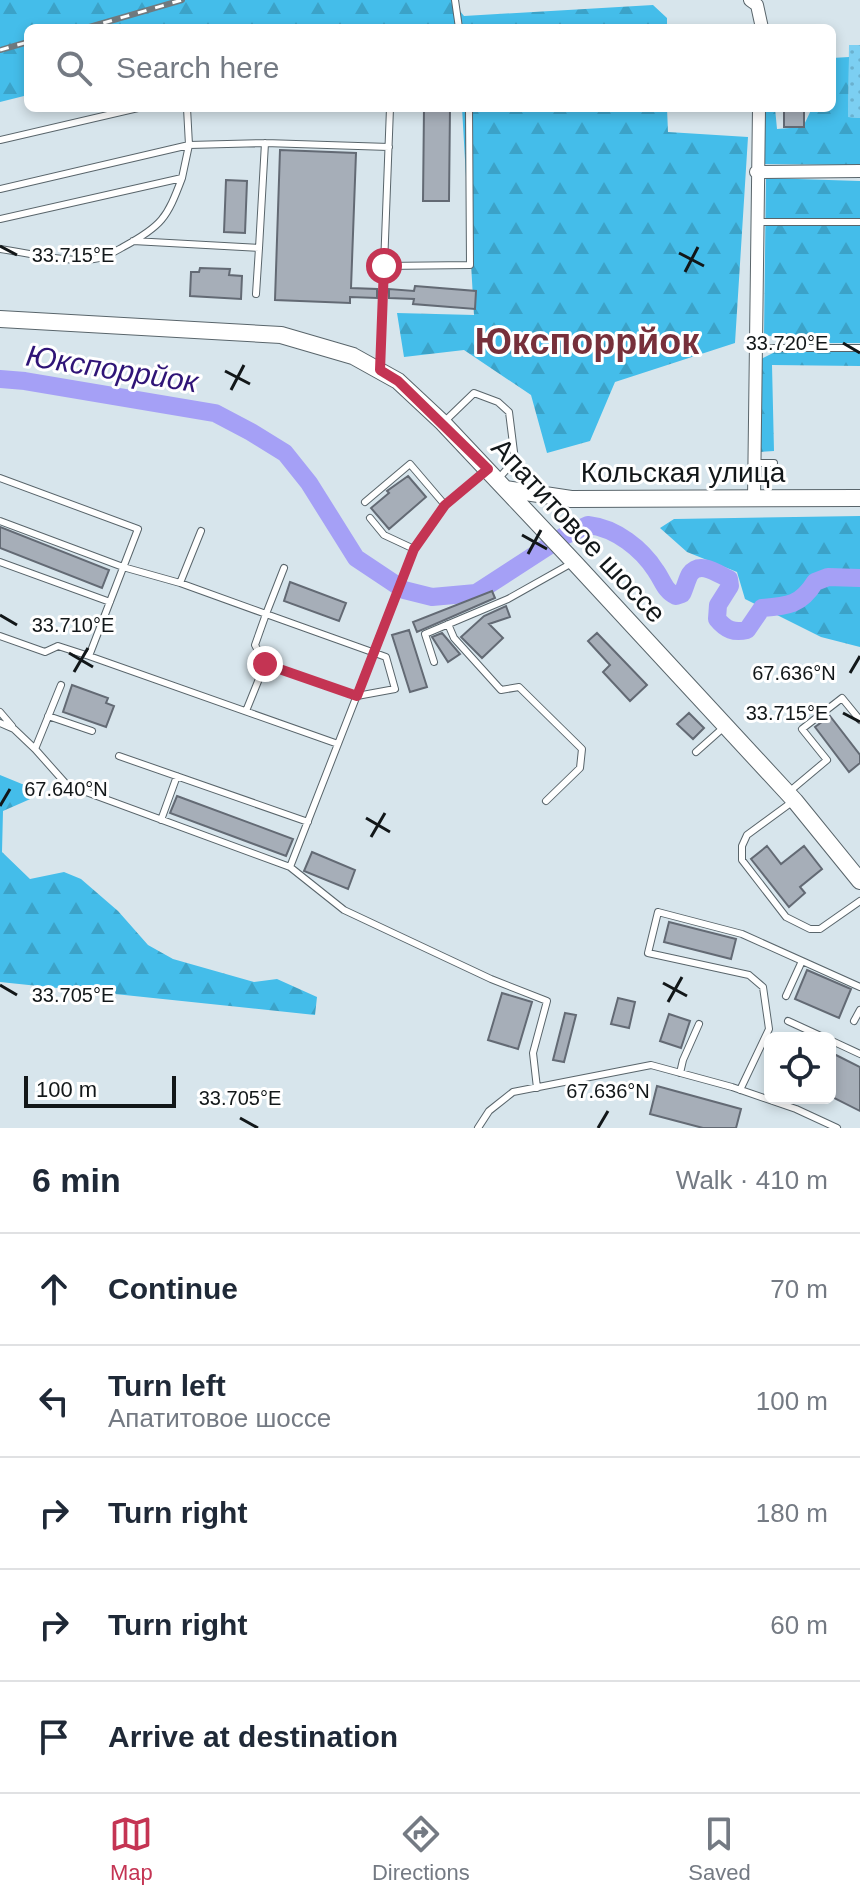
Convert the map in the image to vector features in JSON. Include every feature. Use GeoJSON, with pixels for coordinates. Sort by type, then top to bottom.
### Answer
{"type":"FeatureCollection","features":[{"type":"Feature","properties":{"kind":"street"},"geometry":{"type":"LineString","coordinates":[[756,2],[761,24]]}},
{"type":"Feature","properties":{"kind":"street"},"geometry":{"type":"LineString","coordinates":[[754,499],[759,112]]}},
{"type":"Feature","properties":{"kind":"street"},"geometry":{"type":"LineString","coordinates":[[756,172],[860,171]]}},
{"type":"Feature","properties":{"kind":"street","name":"Апатитовое шоссе"},"geometry":{"type":"LineString","coordinates":[[0,319],[281,335],[327,346],[398,381],[497,479],[726,726],[791,797],[860,881]]}},
{"type":"Feature","properties":{"kind":"street","name":"Кольская улица"},"geometry":{"type":"LineString","coordinates":[[497,479],[571,499],[860,498]]}},
{"type":"Feature","properties":{"kind":"street"},"geometry":{"type":"LineString","coordinates":[[542,528],[549,504],[555,500],[571,499]]}},
{"type":"Feature","properties":{"kind":"lane"},"geometry":{"type":"LineString","coordinates":[[455,0],[458,24]]}},
{"type":"Feature","properties":{"kind":"lane"},"geometry":{"type":"LineString","coordinates":[[0,140],[121,112]]}},
{"type":"Feature","properties":{"kind":"lane"},"geometry":{"type":"LineString","coordinates":[[0,249],[90,260],[103,257],[157,227],[170,209],[182,178],[189,145],[187,112]]}},
{"type":"Feature","properties":{"kind":"lane"},"geometry":{"type":"LineString","coordinates":[[380,370],[390,112]]}},
{"type":"Feature","properties":{"kind":"lane"},"geometry":{"type":"LineString","coordinates":[[384,266],[470,265],[469,112]]}},
{"type":"Feature","properties":{"kind":"lane"},"geometry":{"type":"LineString","coordinates":[[256,294],[265,143]]}},
{"type":"Feature","properties":{"kind":"lane"},"geometry":{"type":"LineString","coordinates":[[0,189],[189,145],[265,143],[389,147]]}},
{"type":"Feature","properties":{"kind":"lane"},"geometry":{"type":"LineString","coordinates":[[0,219],[182,178]]}},
{"type":"Feature","properties":{"kind":"lane"},"geometry":{"type":"LineString","coordinates":[[756,222],[860,222]]}},
{"type":"Feature","properties":{"kind":"lane"},"geometry":{"type":"LineString","coordinates":[[133,241],[259,248]]}},
{"type":"Feature","properties":{"kind":"lane"},"geometry":{"type":"LineString","coordinates":[[755,348],[860,348]]}},
{"type":"Feature","properties":{"kind":"lane"},"geometry":{"type":"LineString","coordinates":[[290,867],[413,550],[445,505],[497,479],[515,460],[509,412],[498,402],[474,393],[443,423]]}},
{"type":"Feature","properties":{"kind":"lane"},"geometry":{"type":"LineString","coordinates":[[754,463],[774,463]]}},
{"type":"Feature","properties":{"kind":"lane"},"geometry":{"type":"LineString","coordinates":[[365,502],[410,464],[445,505]]}},
{"type":"Feature","properties":{"kind":"lane"},"geometry":{"type":"LineString","coordinates":[[0,478],[138,529],[89,656]]}},
{"type":"Feature","properties":{"kind":"lane"},"geometry":{"type":"LineString","coordinates":[[370,518],[384,535],[413,550]]}},
{"type":"Feature","properties":{"kind":"lane"},"geometry":{"type":"LineString","coordinates":[[0,521],[123,567],[180,583],[266,614],[374,652],[386,657],[395,689],[357,696],[265,664],[255,645],[266,614],[284,568]]}},
{"type":"Feature","properties":{"kind":"lane"},"geometry":{"type":"LineString","coordinates":[[180,583],[201,531]]}},
{"type":"Feature","properties":{"kind":"lane"},"geometry":{"type":"LineString","coordinates":[[0,562],[110,602]]}},
{"type":"Feature","properties":{"kind":"lane"},"geometry":{"type":"LineString","coordinates":[[434,662],[425,634],[508,599],[574,562]]}},
{"type":"Feature","properties":{"kind":"lane"},"geometry":{"type":"LineString","coordinates":[[448,624],[454,638],[501,690],[519,687],[582,749],[580,768],[546,801]]}},
{"type":"Feature","properties":{"kind":"lane"},"geometry":{"type":"LineString","coordinates":[[0,636],[45,652],[58,646],[338,744]]}},
{"type":"Feature","properties":{"kind":"lane"},"geometry":{"type":"LineString","coordinates":[[246,711],[265,664]]}},
{"type":"Feature","properties":{"kind":"lane"},"geometry":{"type":"LineString","coordinates":[[35,749],[61,685]]}},
{"type":"Feature","properties":{"kind":"lane"},"geometry":{"type":"LineString","coordinates":[[860,720],[842,698],[802,729],[827,760],[747,835],[742,846],[742,860],[786,917],[810,929],[820,929],[860,901]]}},
{"type":"Feature","properties":{"kind":"lane"},"geometry":{"type":"LineString","coordinates":[[0,712],[67,785],[290,867],[344,910],[491,979],[547,1001],[533,1053],[537,1088]]}},
{"type":"Feature","properties":{"kind":"lane"},"geometry":{"type":"LineString","coordinates":[[48,716],[92,731]]}},
{"type":"Feature","properties":{"kind":"lane"},"geometry":{"type":"LineString","coordinates":[[0,723],[14,729]]}},
{"type":"Feature","properties":{"kind":"lane"},"geometry":{"type":"LineString","coordinates":[[696,752],[726,726]]}},
{"type":"Feature","properties":{"kind":"lane"},"geometry":{"type":"LineString","coordinates":[[119,756],[308,822]]}},
{"type":"Feature","properties":{"kind":"lane"},"geometry":{"type":"LineString","coordinates":[[161,820],[177,776]]}},
{"type":"Feature","properties":{"kind":"lane"},"geometry":{"type":"LineString","coordinates":[[740,1090],[769,1029],[763,987],[749,975],[648,953],[658,912],[742,934],[860,987]]}},
{"type":"Feature","properties":{"kind":"lane"},"geometry":{"type":"LineString","coordinates":[[786,996],[802,961]]}},
{"type":"Feature","properties":{"kind":"lane"},"geometry":{"type":"LineString","coordinates":[[854,1021],[860,1010]]}},
{"type":"Feature","properties":{"kind":"lane"},"geometry":{"type":"LineString","coordinates":[[788,1021],[812,1032]]}},
{"type":"Feature","properties":{"kind":"lane"},"geometry":{"type":"LineString","coordinates":[[680,1073],[699,1024]]}},
{"type":"Feature","properties":{"kind":"lane"},"geometry":{"type":"LineString","coordinates":[[836,1043],[860,1054]]}},
{"type":"Feature","properties":{"kind":"lane"},"geometry":{"type":"LineString","coordinates":[[478,1128],[489,1111],[513,1092],[651,1065],[740,1090],[796,1109],[837,1128]]}},
{"type":"Feature","properties":{"kind":"shaded area"},"geometry":{"type":"Polygon","coordinates":[[[849,45],[860,45],[860,118],[848,117],[849,45]]]}},
{"type":"Feature","properties":{"kind":"green space"},"geometry":{"type":"Polygon","coordinates":[[[0,0],[451,0],[464,16],[653,5],[667,18],[667,24],[24,24],[24,96],[0,102],[0,0]]]}},
{"type":"Feature","properties":{"kind":"green space"},"geometry":{"type":"Polygon","coordinates":[[[849,57],[848,117],[860,118],[860,165],[763,164],[764,112],[775,112],[777,129],[803,127],[810,112],[836,112],[836,58],[849,57]]]}},
{"type":"Feature","properties":{"kind":"green space"},"geometry":{"type":"Polygon","coordinates":[[[462,112],[667,112],[668,132],[748,137],[735,343],[615,382],[590,441],[547,453],[531,395],[464,350],[404,357],[397,313],[474,315],[462,112]]]}},
{"type":"Feature","properties":{"kind":"green space"},"geometry":{"type":"Polygon","coordinates":[[[766,178],[860,181],[860,343],[815,343],[764,335],[766,178]]]}},
{"type":"Feature","properties":{"kind":"green space"},"geometry":{"type":"Polygon","coordinates":[[[775,352],[860,352],[860,366],[772,365],[774,451],[760,452],[761,359],[775,352]]]}},
{"type":"Feature","properties":{"kind":"green space"},"geometry":{"type":"Polygon","coordinates":[[[860,516],[860,647],[821,637],[745,599],[737,572],[687,552],[660,528],[674,519],[860,516]]]}},
{"type":"Feature","properties":{"kind":"green space"},"geometry":{"type":"Polygon","coordinates":[[[0,775],[44,793],[3,811],[2,852],[30,879],[64,872],[81,879],[118,911],[148,945],[173,959],[254,982],[277,979],[317,997],[315,1015],[0,982],[0,775]]]}},
{"type":"Feature","properties":{"kind":"building"},"geometry":{"type":"Polygon","coordinates":[[[424,112],[450,112],[449,201],[423,201],[424,112]]]}},
{"type":"Feature","properties":{"kind":"building"},"geometry":{"type":"Polygon","coordinates":[[[784,112],[804,112],[804,127],[784,127],[784,112]]]}},
{"type":"Feature","properties":{"kind":"building"},"geometry":{"type":"Polygon","coordinates":[[[280,150],[356,153],[351,288],[377,289],[377,298],[350,297],[350,303],[275,300],[280,150]]]}},
{"type":"Feature","properties":{"kind":"building"},"geometry":{"type":"Polygon","coordinates":[[[226,180],[247,181],[245,233],[224,232],[226,180]]]}},
{"type":"Feature","properties":{"kind":"building"},"geometry":{"type":"Polygon","coordinates":[[[200,268],[230,269],[229,275],[242,276],[241,299],[190,296],[191,272],[199,272],[200,268]]]}},
{"type":"Feature","properties":{"kind":"building"},"geometry":{"type":"Polygon","coordinates":[[[415,286],[476,291],[475,309],[413,304],[414,299],[389,298],[389,289],[414,291],[415,286]]]}},
{"type":"Feature","properties":{"kind":"building"},"geometry":{"type":"Polygon","coordinates":[[[408,476],[426,497],[389,529],[371,508],[408,476]]]}},
{"type":"Feature","properties":{"kind":"building"},"geometry":{"type":"Polygon","coordinates":[[[0,527],[109,570],[102,588],[0,548],[0,527]]]}},
{"type":"Feature","properties":{"kind":"building"},"geometry":{"type":"Polygon","coordinates":[[[290,582],[346,603],[339,621],[284,601],[290,582]]]}},
{"type":"Feature","properties":{"kind":"building"},"geometry":{"type":"Polygon","coordinates":[[[492,591],[495,598],[417,632],[413,622],[492,591]]]}},
{"type":"Feature","properties":{"kind":"building"},"geometry":{"type":"Polygon","coordinates":[[[506,606],[510,617],[489,624],[503,638],[482,658],[461,637],[484,616],[506,606]]]}},
{"type":"Feature","properties":{"kind":"building"},"geometry":{"type":"Polygon","coordinates":[[[409,630],[427,687],[410,692],[392,635],[409,630]]]}},
{"type":"Feature","properties":{"kind":"building"},"geometry":{"type":"Polygon","coordinates":[[[442,633],[460,654],[448,662],[432,637],[442,633]]]}},
{"type":"Feature","properties":{"kind":"building"},"geometry":{"type":"Polygon","coordinates":[[[597,633],[647,685],[630,701],[603,672],[610,665],[588,641],[597,633]]]}},
{"type":"Feature","properties":{"kind":"building"},"geometry":{"type":"Polygon","coordinates":[[[72,685],[108,698],[106,703],[114,706],[106,727],[63,712],[72,685]]]}},
{"type":"Feature","properties":{"kind":"building"},"geometry":{"type":"Polygon","coordinates":[[[689,713],[704,728],[693,739],[677,724],[689,713]]]}},
{"type":"Feature","properties":{"kind":"building"},"geometry":{"type":"Polygon","coordinates":[[[830,716],[860,755],[860,763],[849,772],[815,727],[830,716]]]}},
{"type":"Feature","properties":{"kind":"building"},"geometry":{"type":"Polygon","coordinates":[[[177,796],[293,839],[286,856],[170,813],[177,796]]]}},
{"type":"Feature","properties":{"kind":"building"},"geometry":{"type":"Polygon","coordinates":[[[767,846],[781,864],[804,846],[822,869],[800,887],[805,893],[789,907],[751,859],[767,846]]]}},
{"type":"Feature","properties":{"kind":"building"},"geometry":{"type":"Polygon","coordinates":[[[312,852],[355,870],[348,889],[304,871],[312,852]]]}},
{"type":"Feature","properties":{"kind":"building"},"geometry":{"type":"Polygon","coordinates":[[[669,922],[736,939],[731,959],[664,942],[669,922]]]}},
{"type":"Feature","properties":{"kind":"building"},"geometry":{"type":"Polygon","coordinates":[[[807,970],[851,989],[839,1018],[795,999],[807,970]]]}},
{"type":"Feature","properties":{"kind":"building"},"geometry":{"type":"Polygon","coordinates":[[[502,993],[532,1002],[518,1049],[488,1040],[502,993]]]}},
{"type":"Feature","properties":{"kind":"building"},"geometry":{"type":"Polygon","coordinates":[[[618,998],[635,1002],[629,1028],[611,1024],[618,998]]]}},
{"type":"Feature","properties":{"kind":"building"},"geometry":{"type":"Polygon","coordinates":[[[565,1013],[576,1015],[564,1062],[553,1060],[565,1013]]]}},
{"type":"Feature","properties":{"kind":"building"},"geometry":{"type":"Polygon","coordinates":[[[669,1014],[690,1021],[681,1048],[660,1041],[669,1014]]]}},
{"type":"Feature","properties":{"kind":"building"},"geometry":{"type":"Polygon","coordinates":[[[836,1055],[860,1067],[860,1111],[836,1099],[836,1055]]]}},
{"type":"Feature","properties":{"kind":"building"},"geometry":{"type":"Polygon","coordinates":[[[657,1086],[741,1109],[736,1128],[703,1128],[650,1114],[657,1086]]]}},
{"type":"Feature","properties":{"kind":"waterway","name":"Юкспоррйок"},"geometry":{"type":"LineString","coordinates":[[0,379],[215,413],[285,453],[309,483],[356,558],[404,590],[432,597],[476,593],[564,536],[588,525],[608,530],[636,548],[667,589],[676,596],[682,594],[690,574],[699,568],[709,569],[729,579],[730,586],[718,605],[717,619],[734,631],[747,630],[762,608],[799,600],[815,582],[828,577],[860,578]]}},
{"type":"Feature","properties":{"kind":"railway"},"geometry":{"type":"LineString","coordinates":[[100,24],[182,0]]}},
{"type":"Feature","properties":{"kind":"railway"},"geometry":{"type":"LineString","coordinates":[[0,50],[24,43]]}},
{"type":"Feature","properties":{"kind":"district","name":"Юкспоррйок"},"geometry":{"type":"Point","coordinates":[587,341]}},
{"type":"Feature","properties":{"kind":"route"},"geometry":{"type":"LineString","coordinates":[[265,664],[357,696],[414,549],[445,505],[488,469],[398,381],[380,370],[384,266]]}}]}
